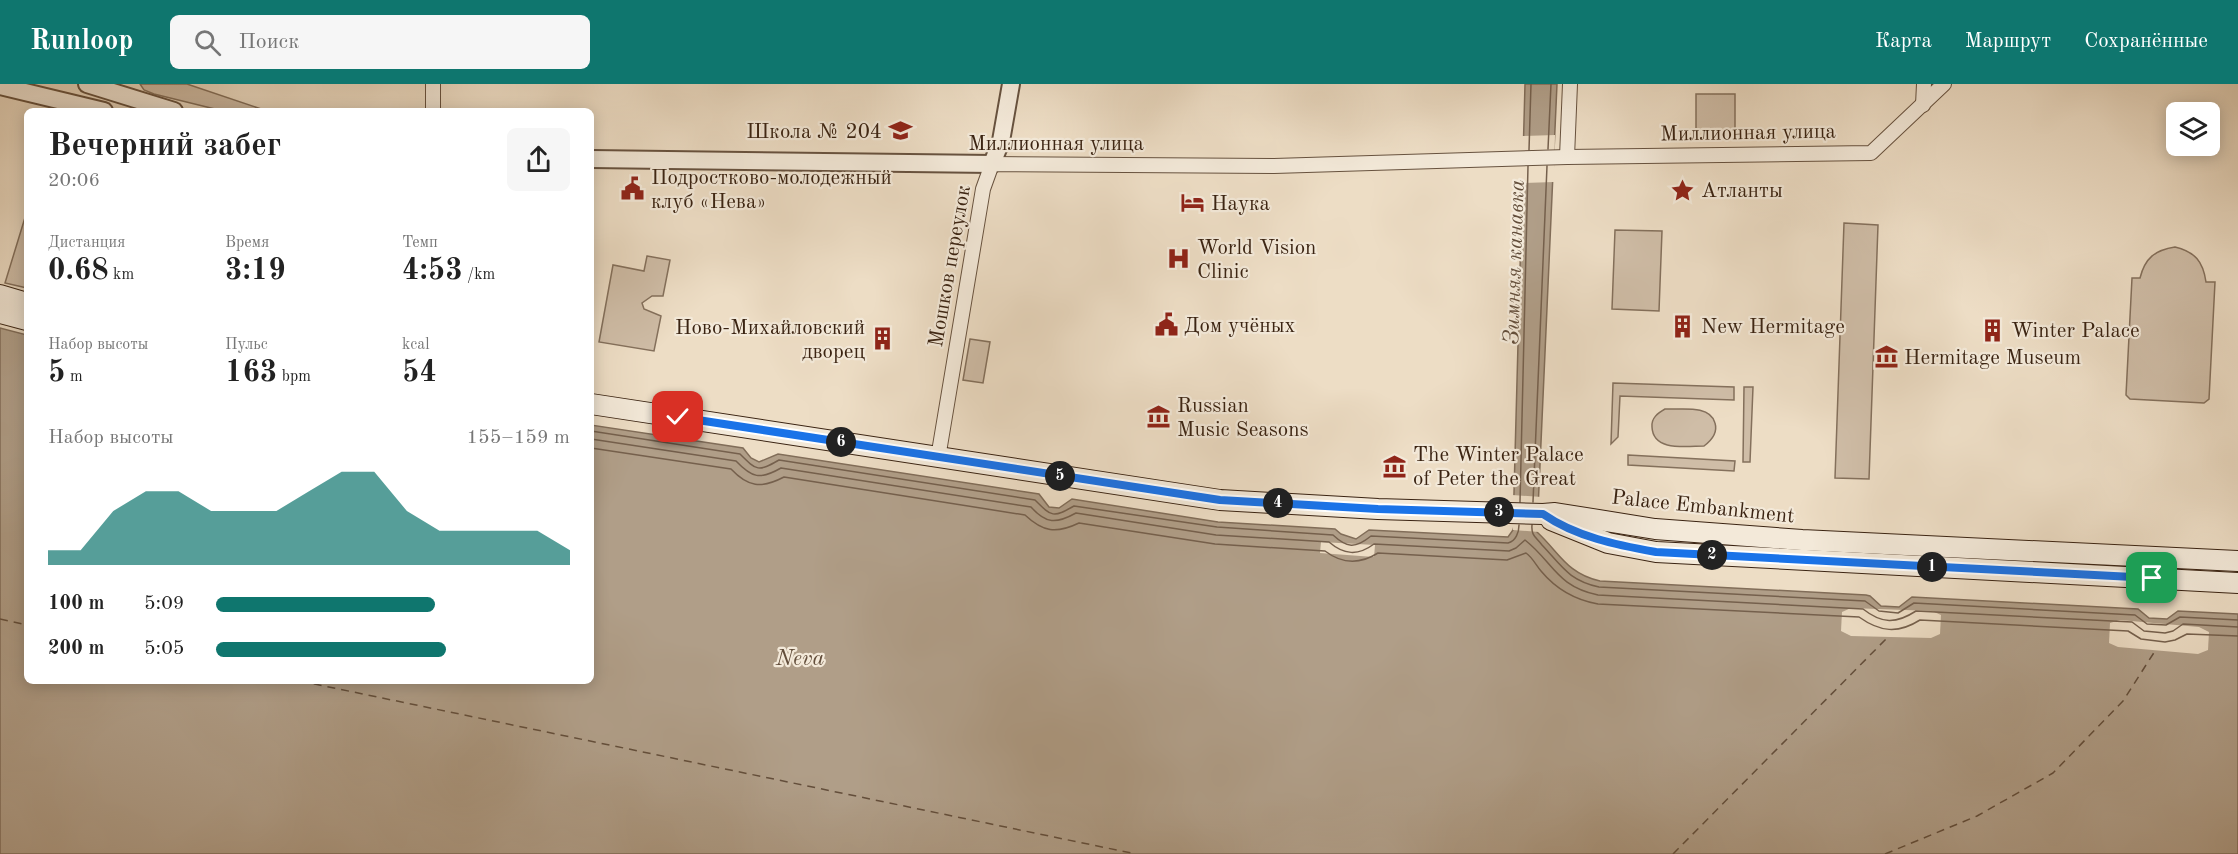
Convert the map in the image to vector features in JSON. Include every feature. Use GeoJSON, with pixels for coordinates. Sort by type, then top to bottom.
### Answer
{"type":"FeatureCollection","features":[{"type":"Feature","properties":{"kind":"main road"},"geometry":{"type":"LineString","coordinates":[[0,295],[24,302]]}},
{"type":"Feature","properties":{"kind":"main road"},"geometry":{"type":"LineString","coordinates":[[0,313],[24,319]]}},
{"type":"Feature","properties":{"kind":"main road"},"geometry":{"type":"LineString","coordinates":[[594,404],[1220,500],[1378,509],[1543,514]]}},
{"type":"Feature","properties":{"kind":"main road","name":"Palace Embankment"},"geometry":{"type":"LineString","coordinates":[[1543,514],[1555,513],[1655,529],[1790,539],[2238,561]]}},
{"type":"Feature","properties":{"kind":"main road","name":"Palace Embankment"},"geometry":{"type":"LineString","coordinates":[[1543,514],[1555,522],[1608,543],[1656,552],[2238,583]]}},
{"type":"Feature","properties":{"kind":"street"},"geometry":{"type":"LineString","coordinates":[[87,84],[107,87],[166,108]]}},
{"type":"Feature","properties":{"kind":"street"},"geometry":{"type":"LineString","coordinates":[[433,84],[433,108]]}},
{"type":"Feature","properties":{"kind":"street","name":"Мошков переулок"},"geometry":{"type":"LineString","coordinates":[[938,458],[983,189],[1001,141],[1011,84]]}},
{"type":"Feature","properties":{"kind":"street"},"geometry":{"type":"LineString","coordinates":[[1561,157],[1570,84]]}},
{"type":"Feature","properties":{"kind":"street"},"geometry":{"type":"LineString","coordinates":[[1923,105],[1924,84]]}},
{"type":"Feature","properties":{"kind":"street","name":"Миллионная улица"},"geometry":{"type":"LineString","coordinates":[[594,159],[1274,166],[1561,157],[1871,153],[1944,84]]}},
{"type":"Feature","properties":{"kind":"street"},"geometry":{"type":"LineString","coordinates":[[0,86],[94,108]]}},
{"type":"Feature","properties":{"kind":"street"},"geometry":{"type":"LineString","coordinates":[[102,108],[107,87]]}},
{"type":"Feature","properties":{"kind":"shaded area"},"geometry":{"type":"Polygon","coordinates":[[[140,84],[187,84],[258,108],[211,108],[144,90],[140,84]]]}},
{"type":"Feature","properties":{"kind":"shaded area"},"geometry":{"type":"Polygon","coordinates":[[[1696,94],[1735,94],[1735,131],[1696,131],[1696,94]]]}},
{"type":"Feature","properties":{"kind":"shaded area"},"geometry":{"type":"Polygon","coordinates":[[[24,221],[24,287],[5,283],[24,221]]]}},
{"type":"Feature","properties":{"kind":"shaded area"},"geometry":{"type":"Polygon","coordinates":[[[1844,223],[1878,225],[1869,479],[1835,478],[1844,223]]]}},
{"type":"Feature","properties":{"kind":"shaded area"},"geometry":{"type":"Polygon","coordinates":[[[1615,230],[1662,231],[1659,311],[1612,309],[1615,230]]]}},
{"type":"Feature","properties":{"kind":"shaded area"},"geometry":{"type":"Polygon","coordinates":[[[2175,247],[2197,258],[2203,268],[2206,282],[2215,282],[2209,399],[2204,403],[2130,399],[2126,395],[2132,278],[2140,278],[2148,260],[2156,253],[2175,247]]]}},
{"type":"Feature","properties":{"kind":"shaded area"},"geometry":{"type":"Polygon","coordinates":[[[647,256],[670,260],[663,296],[652,296],[642,303],[644,309],[661,316],[654,351],[599,342],[613,265],[644,271],[647,256]]]}},
{"type":"Feature","properties":{"kind":"shaded area"},"geometry":{"type":"Polygon","coordinates":[[[970,339],[990,342],[983,383],[963,380],[970,339]]]}},
{"type":"Feature","properties":{"kind":"shaded area"},"geometry":{"type":"Polygon","coordinates":[[[1613,383],[1734,387],[1734,400],[1620,396],[1618,437],[1611,444],[1613,383]]]}},
{"type":"Feature","properties":{"kind":"shaded area"},"geometry":{"type":"Polygon","coordinates":[[[1744,387],[1753,387],[1750,462],[1743,462],[1744,387]]]}},
{"type":"Feature","properties":{"kind":"shaded area"},"geometry":{"type":"Polygon","coordinates":[[[1665,409],[1694,409],[1707,413],[1715,423],[1714,436],[1704,446],[1680,447],[1658,441],[1652,424],[1655,416],[1665,409]]]}},
{"type":"Feature","properties":{"kind":"shaded area"},"geometry":{"type":"Polygon","coordinates":[[[1628,455],[1735,461],[1734,471],[1628,465],[1628,455]]]}},
{"type":"Feature","properties":{"kind":"water","name":"Neva"},"geometry":{"type":"Polygon","coordinates":[[[1525,84],[1557,84],[1537,532],[1571,568],[1600,581],[1866,595],[1881,606],[1899,607],[1912,597],[2138,609],[2149,618],[2167,619],[2178,611],[2238,614],[2238,854],[0,854],[0,328],[24,334],[24,684],[594,684],[594,425],[743,448],[751,458],[759,462],[778,454],[1039,494],[1049,507],[1059,508],[1072,499],[1218,522],[1335,529],[1341,534],[1356,539],[1369,530],[1508,537],[1513,530],[1525,84]]]}},
{"type":"Feature","properties":{"kind":"pier"},"geometry":{"type":"Polygon","coordinates":[[[1555,135],[1554,182],[1520,183],[1522,136],[1555,135]]]}},
{"type":"Feature","properties":{"kind":"pier"},"geometry":{"type":"Polygon","coordinates":[[[1512,495],[1542,497],[1539,532],[1513,530],[1511,524],[1512,495]]]}},
{"type":"Feature","properties":{"kind":"pier"},"geometry":{"type":"Polygon","coordinates":[[[1321,542],[1375,545],[1374,557],[1320,553],[1321,542]]]}},
{"type":"Feature","properties":{"kind":"pier"},"geometry":{"type":"Polygon","coordinates":[[[1851,608],[1932,611],[1941,615],[1940,634],[1931,638],[1851,636],[1841,631],[1842,612],[1851,608]]]}},
{"type":"Feature","properties":{"kind":"pier"},"geometry":{"type":"Polygon","coordinates":[[[2120,620],[2199,627],[2209,632],[2208,650],[2198,654],[2118,647],[2109,643],[2110,623],[2120,620]]]}},
{"type":"Feature","properties":{"kind":"ferry route"},"geometry":{"type":"LineString","coordinates":[[0,619],[24,624]]}},
{"type":"Feature","properties":{"kind":"ferry route"},"geometry":{"type":"LineString","coordinates":[[1673,854],[1888,637]]}},
{"type":"Feature","properties":{"kind":"ferry route"},"geometry":{"type":"LineString","coordinates":[[1885,854],[1977,816],[2053,773],[2123,701],[2155,651]]}},
{"type":"Feature","properties":{"kind":"ferry route"},"geometry":{"type":"LineString","coordinates":[[314,684],[1136,854]]}},
{"type":"Feature","properties":{"kind":"place","name":"Школа № 204"},"geometry":{"type":"Point","coordinates":[900,131]}},
{"type":"Feature","properties":{"kind":"place","name":"Подростково-молодежный клуб «Нева»"},"geometry":{"type":"Point","coordinates":[633,189]}},
{"type":"Feature","properties":{"kind":"place","name":"Атланты"},"geometry":{"type":"Point","coordinates":[1683,190]}},
{"type":"Feature","properties":{"kind":"place","name":"Наука"},"geometry":{"type":"Point","coordinates":[1193,203]}},
{"type":"Feature","properties":{"kind":"place","name":"World Vision Clinic"},"geometry":{"type":"Point","coordinates":[1179,259]}},
{"type":"Feature","properties":{"kind":"place","name":"Дом учёных"},"geometry":{"type":"Point","coordinates":[1166,325]}},
{"type":"Feature","properties":{"kind":"place","name":"New Hermitage"},"geometry":{"type":"Point","coordinates":[1683,326]}},
{"type":"Feature","properties":{"kind":"place","name":"Winter Palace"},"geometry":{"type":"Point","coordinates":[1993,330]}},
{"type":"Feature","properties":{"kind":"place","name":"Ново-Михайловский дворец"},"geometry":{"type":"Point","coordinates":[883,339]}},
{"type":"Feature","properties":{"kind":"place","name":"Hermitage Museum"},"geometry":{"type":"Point","coordinates":[1886,357]}},
{"type":"Feature","properties":{"kind":"place","name":"Russian Music Seasons"},"geometry":{"type":"Point","coordinates":[1159,417]}},
{"type":"Feature","properties":{"kind":"place","name":"The Winter Palace of Peter the Great"},"geometry":{"type":"Point","coordinates":[1395,466]}},
{"type":"Feature","properties":{"kind":"route"},"geometry":{"type":"LineString","coordinates":[[678,417],[1220,500],[1378,509],[1543,514],[1555,522],[1608,543],[1656,552],[2152,578]]}},
{"type":"Feature","properties":{"kind":"water label","name":"Зимняя канавка"},"geometry":{"type":"Point","coordinates":[1513,262]}}]}
